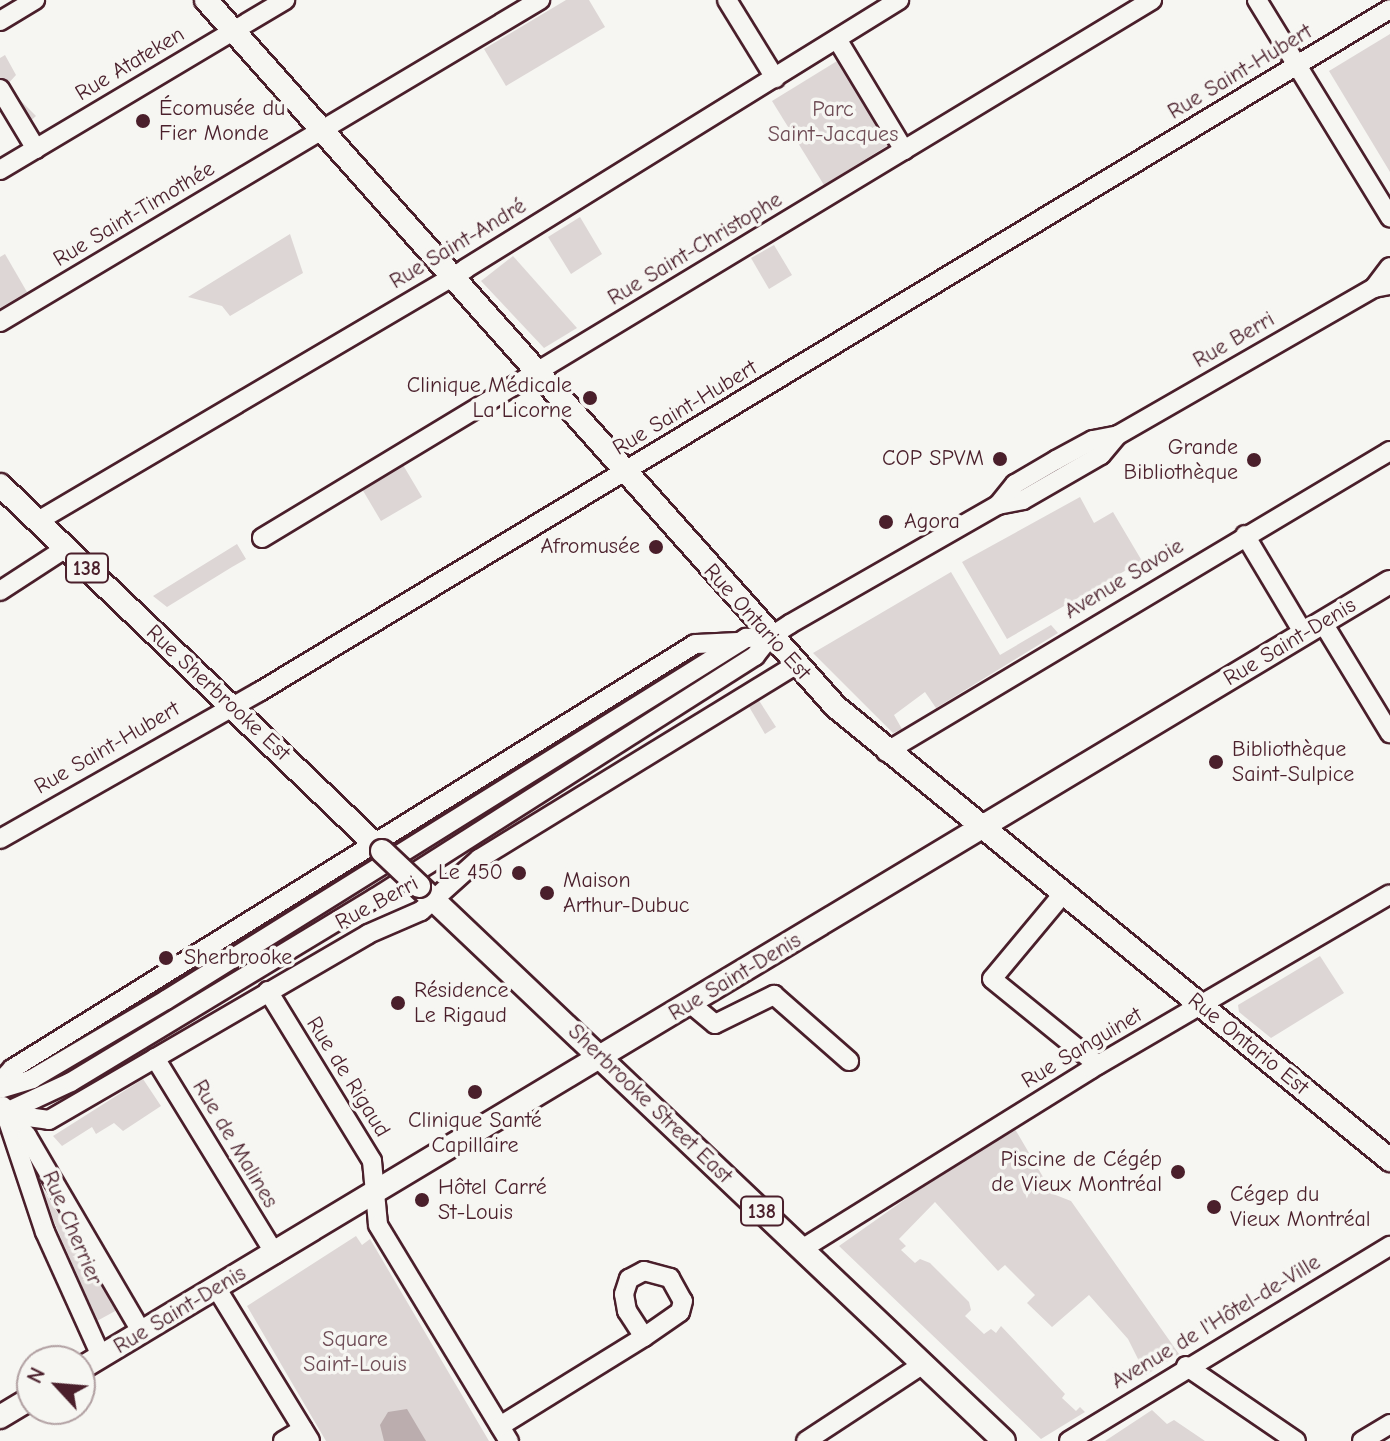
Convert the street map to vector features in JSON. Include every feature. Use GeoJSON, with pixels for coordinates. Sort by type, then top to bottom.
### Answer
{"type":"FeatureCollection","features":[{"type":"Feature","properties":{"kind":"main road","name":"Rue Ontario Est"},"geometry":{"type":"LineString","coordinates":[[206,0],[795,665],[886,752],[1390,1160]]}},
{"type":"Feature","properties":{"kind":"main road","name":"Rue Sherbrooke Est"},"geometry":{"type":"LineString","coordinates":[[0,485],[427,893]]}},
{"type":"Feature","properties":{"kind":"main road","name":"Rue Saint-Denis"},"geometry":{"type":"LineString","coordinates":[[96,1359],[275,1254],[574,1069],[602,1058],[1390,582]]}},
{"type":"Feature","properties":{"kind":"main road","name":"Sherbrooke Street East"},"geometry":{"type":"LineString","coordinates":[[427,893],[1004,1441]]}},
{"type":"Feature","properties":{"kind":"street"},"geometry":{"type":"LineString","coordinates":[[0,21],[35,0]]}},
{"type":"Feature","properties":{"kind":"street","name":"Rue Atateken"},"geometry":{"type":"LineString","coordinates":[[0,170],[285,0]]}},
{"type":"Feature","properties":{"kind":"street","name":"Rue Saint-Timothée"},"geometry":{"type":"LineString","coordinates":[[0,322],[540,0]]}},
{"type":"Feature","properties":{"kind":"street"},"geometry":{"type":"LineString","coordinates":[[727,0],[775,78]]}},
{"type":"Feature","properties":{"kind":"street","name":"Rue Saint-André"},"geometry":{"type":"LineString","coordinates":[[38,521],[450,277],[899,0]]}},
{"type":"Feature","properties":{"kind":"street","name":"Rue Saint-Christophe"},"geometry":{"type":"LineString","coordinates":[[262,538],[1152,0]]}},
{"type":"Feature","properties":{"kind":"street"},"geometry":{"type":"LineString","coordinates":[[1257,0],[1390,217]]}},
{"type":"Feature","properties":{"kind":"street","name":"Rue Saint-Hubert"},"geometry":{"type":"LineString","coordinates":[[0,839],[232,706],[623,473],[1390,9]]}},
{"type":"Feature","properties":{"kind":"street"},"geometry":{"type":"LineString","coordinates":[[837,39],[904,150]]}},
{"type":"Feature","properties":{"kind":"street"},"geometry":{"type":"LineString","coordinates":[[0,89],[36,149]]}},
{"type":"Feature","properties":{"kind":"street","name":"Rue Berri"},"geometry":{"type":"LineString","coordinates":[[0,1082],[12,1069],[377,846],[695,644],[770,637],[998,505],[1015,484],[1056,460],[1093,440],[1118,435],[1382,286],[1390,267]]}},
{"type":"Feature","properties":{"kind":"street","name":"Avenue Savoie"},"geometry":{"type":"LineString","coordinates":[[886,752],[1390,451]]}},
{"type":"Feature","properties":{"kind":"street"},"geometry":{"type":"LineString","coordinates":[[1245,535],[1390,733]]}},
{"type":"Feature","properties":{"kind":"street"},"geometry":{"type":"LineString","coordinates":[[0,591],[66,548]]}},
{"type":"Feature","properties":{"kind":"street","name":"Rue Berri"},"geometry":{"type":"LineString","coordinates":[[2,1110],[71,1082],[375,898],[755,656],[770,637]]}},
{"type":"Feature","properties":{"kind":"street","name":"Rue Berri"},"geometry":{"type":"LineString","coordinates":[[0,1089],[43,1073],[177,993],[739,642]]}},
{"type":"Feature","properties":{"kind":"street","name":"Rue Berri"},"geometry":{"type":"LineString","coordinates":[[2,1110],[49,1120],[268,991],[795,665]]}},
{"type":"Feature","properties":{"kind":"street","name":"Rue Sanguinet"},"geometry":{"type":"LineString","coordinates":[[802,1249],[1098,1065],[1390,894]]}},
{"type":"Feature","properties":{"kind":"street"},"geometry":{"type":"LineString","coordinates":[[1062,895],[992,979],[1098,1065]]}},
{"type":"Feature","properties":{"kind":"street","name":"Rue de Rigaud"},"geometry":{"type":"LineString","coordinates":[[268,991],[372,1161],[378,1225],[504,1433]]}},
{"type":"Feature","properties":{"kind":"street"},"geometry":{"type":"LineString","coordinates":[[691,1004],[715,1024],[774,995],[849,1061]]}},
{"type":"Feature","properties":{"kind":"street","name":"Rue de Malines"},"geometry":{"type":"LineString","coordinates":[[155,1058],[275,1254]]}},
{"type":"Feature","properties":{"kind":"street","name":"Rue Cherrier"},"geometry":{"type":"LineString","coordinates":[[2,1110],[27,1136],[142,1333]]}},
{"type":"Feature","properties":{"kind":"street","name":"Rue Cherrier"},"geometry":{"type":"LineString","coordinates":[[2,1110],[45,1232],[101,1356]]}},
{"type":"Feature","properties":{"kind":"street","name":"Avenue de l'Hôtel-de-Ville"},"geometry":{"type":"LineString","coordinates":[[1069,1441],[1186,1366],[1390,1246]]}},
{"type":"Feature","properties":{"kind":"street"},"geometry":{"type":"LineString","coordinates":[[217,1289],[307,1435],[283,1441]]}},
{"type":"Feature","properties":{"kind":"street"},"geometry":{"type":"LineString","coordinates":[[504,1433],[644,1337]]}},
{"type":"Feature","properties":{"kind":"street"},"geometry":{"type":"LineString","coordinates":[[806,1441],[923,1364]]}},
{"type":"Feature","properties":{"kind":"street"},"geometry":{"type":"LineString","coordinates":[[1186,1366],[1296,1441]]}},
{"type":"Feature","properties":{"kind":"street"},"geometry":{"type":"LineString","coordinates":[[1362,1441],[1390,1424]]}},
{"type":"Feature","properties":{"kind":"green space"},"geometry":{"type":"Polygon","coordinates":[[[566,0],[589,0],[605,27],[506,86],[484,49],[566,0]]]}},
{"type":"Feature","properties":{"kind":"green space"},"geometry":{"type":"Polygon","coordinates":[[[1390,34],[1390,172],[1329,71],[1390,34]]]}},
{"type":"Feature","properties":{"kind":"green space"},"geometry":{"type":"Polygon","coordinates":[[[5,55],[16,75],[6,86],[36,116],[27,124],[0,81],[0,58],[5,55]]]}},
{"type":"Feature","properties":{"kind":"green space","name":"Parc Saint-Jacques"},"geometry":{"type":"Polygon","coordinates":[[[842,58],[893,142],[824,185],[772,101],[842,58]]]}},
{"type":"Feature","properties":{"kind":"green space"},"geometry":{"type":"Polygon","coordinates":[[[580,217],[602,254],[571,274],[548,237],[580,217]]]}},
{"type":"Feature","properties":{"kind":"green space"},"geometry":{"type":"Polygon","coordinates":[[[290,234],[303,273],[230,316],[222,306],[188,297],[290,234]]]}},
{"type":"Feature","properties":{"kind":"green space"},"geometry":{"type":"Polygon","coordinates":[[[774,245],[792,275],[769,289],[751,258],[774,245]]]}},
{"type":"Feature","properties":{"kind":"green space"},"geometry":{"type":"Polygon","coordinates":[[[5,254],[27,292],[0,308],[0,257],[5,254]]]}},
{"type":"Feature","properties":{"kind":"green space"},"geometry":{"type":"Polygon","coordinates":[[[513,256],[577,328],[544,348],[481,281],[513,256]]]}},
{"type":"Feature","properties":{"kind":"green space"},"geometry":{"type":"Polygon","coordinates":[[[403,465],[422,497],[381,521],[362,489],[403,465]]]}},
{"type":"Feature","properties":{"kind":"green space"},"geometry":{"type":"Polygon","coordinates":[[[1080,497],[1094,523],[1113,512],[1142,561],[1007,639],[962,562],[1080,497]]]}},
{"type":"Feature","properties":{"kind":"green space"},"geometry":{"type":"Polygon","coordinates":[[[237,544],[246,559],[167,607],[153,596],[237,544]]]}},
{"type":"Feature","properties":{"kind":"green space"},"geometry":{"type":"Polygon","coordinates":[[[951,572],[1000,655],[1051,625],[1058,633],[936,708],[925,692],[894,715],[902,729],[893,733],[813,653],[951,572]]]}},
{"type":"Feature","properties":{"kind":"green space"},"geometry":{"type":"Polygon","coordinates":[[[758,699],[776,727],[765,734],[748,705],[758,699]]]}},
{"type":"Feature","properties":{"kind":"green space"},"geometry":{"type":"Polygon","coordinates":[[[1320,956],[1344,993],[1271,1038],[1239,1012],[1238,1005],[1320,956]]]}},
{"type":"Feature","properties":{"kind":"green space"},"geometry":{"type":"Polygon","coordinates":[[[143,1079],[161,1106],[123,1131],[114,1123],[96,1134],[92,1127],[62,1146],[53,1136],[143,1079]]]}},
{"type":"Feature","properties":{"kind":"green space"},"geometry":{"type":"Polygon","coordinates":[[[1012,1124],[1053,1194],[1071,1201],[1179,1354],[1146,1375],[1128,1339],[1089,1295],[1052,1327],[1027,1303],[1035,1295],[1005,1265],[998,1271],[935,1202],[899,1239],[906,1246],[901,1250],[915,1263],[920,1259],[930,1263],[969,1302],[971,1310],[965,1316],[984,1334],[991,1329],[996,1333],[1001,1326],[1065,1394],[1062,1398],[1076,1411],[1080,1407],[1085,1412],[1041,1439],[839,1246],[1012,1124]]]}},
{"type":"Feature","properties":{"kind":"green space"},"geometry":{"type":"Polygon","coordinates":[[[32,1171],[117,1310],[97,1321],[32,1171]]]}},
{"type":"Feature","properties":{"kind":"green space","name":"Square Saint-Louis"},"geometry":{"type":"Polygon","coordinates":[[[356,1236],[362,1245],[370,1239],[489,1441],[326,1441],[247,1306],[356,1236]]]}},
{"type":"Feature","properties":{"kind":"green space"},"geometry":{"type":"Polygon","coordinates":[[[1152,1410],[1167,1424],[1174,1420],[1205,1441],[1105,1441],[1152,1410]]]}},
{"type":"Feature","properties":{"kind":"shaded area"},"geometry":{"type":"Polygon","coordinates":[[[407,1409],[426,1441],[384,1441],[380,1425],[388,1412],[407,1409]]]}},
{"type":"Feature","properties":{"kind":"place","name":"Écomusée du Fier Monde"},"geometry":{"type":"Point","coordinates":[143,121]}},
{"type":"Feature","properties":{"kind":"place","name":"Clinique Médicale La Licorne"},"geometry":{"type":"Point","coordinates":[590,398]}},
{"type":"Feature","properties":{"kind":"place","name":"COP SPVM"},"geometry":{"type":"Point","coordinates":[1000,459]}},
{"type":"Feature","properties":{"kind":"place","name":"Grande Bibliothèque"},"geometry":{"type":"Point","coordinates":[1254,460]}},
{"type":"Feature","properties":{"kind":"place","name":"Agora"},"geometry":{"type":"Point","coordinates":[886,522]}},
{"type":"Feature","properties":{"kind":"place","name":"Afromusée"},"geometry":{"type":"Point","coordinates":[656,547]}},
{"type":"Feature","properties":{"kind":"place","name":"Bibliothèque Saint-Sulpice"},"geometry":{"type":"Point","coordinates":[1216,762]}},
{"type":"Feature","properties":{"kind":"place","name":"Le 450"},"geometry":{"type":"Point","coordinates":[519,873]}},
{"type":"Feature","properties":{"kind":"place","name":"Maison Arthur-Dubuc"},"geometry":{"type":"Point","coordinates":[547,893]}},
{"type":"Feature","properties":{"kind":"place","name":"Sherbrooke"},"geometry":{"type":"Point","coordinates":[166,958]}},
{"type":"Feature","properties":{"kind":"place","name":"Résidence Le Rigaud"},"geometry":{"type":"Point","coordinates":[398,1003]}},
{"type":"Feature","properties":{"kind":"place","name":"Clinique Santé Capillaire"},"geometry":{"type":"Point","coordinates":[475,1092]}},
{"type":"Feature","properties":{"kind":"place","name":"Piscine de Cégép de Vieux Montréal"},"geometry":{"type":"Point","coordinates":[1178,1172]}},
{"type":"Feature","properties":{"kind":"place","name":"Hôtel Carré St-Louis"},"geometry":{"type":"Point","coordinates":[422,1200]}},
{"type":"Feature","properties":{"kind":"place","name":"Cégep du Vieux Montréal"},"geometry":{"type":"Point","coordinates":[1214,1207]}}]}
